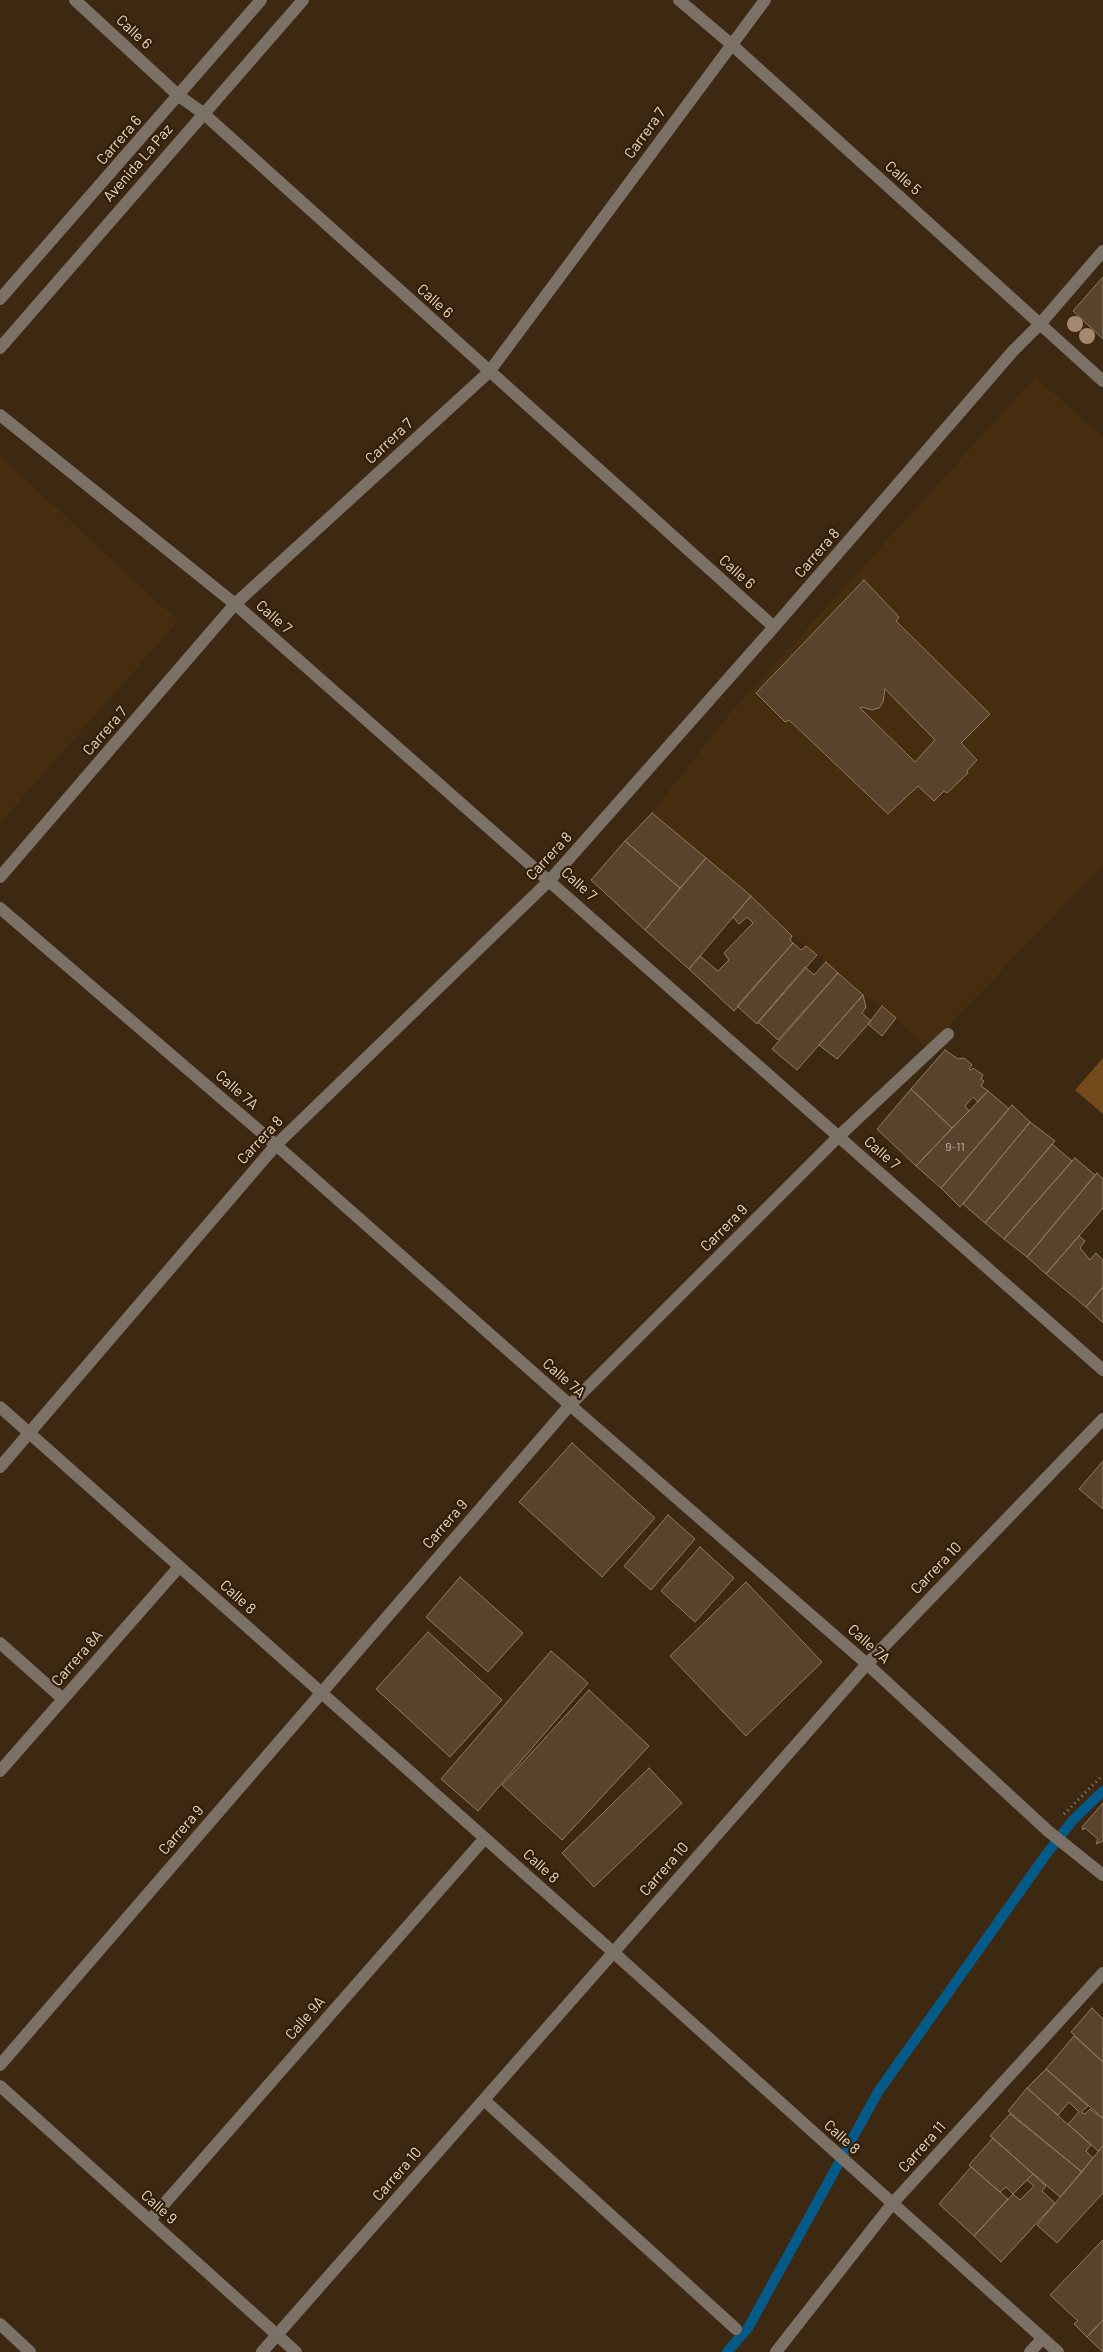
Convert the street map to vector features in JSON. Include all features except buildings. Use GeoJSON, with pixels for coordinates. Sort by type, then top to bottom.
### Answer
{"type":"FeatureCollection","features":[{"type":"Feature","properties":{"kind":"street","name":"Calle 6"},"geometry":{"type":"LineString","coordinates":[[75,0],[179,96],[203,113],[774,627]]}},
{"type":"Feature","properties":{"kind":"street","name":"Carrera 6"},"geometry":{"type":"LineString","coordinates":[[0,299],[261,0]]}},
{"type":"Feature","properties":{"kind":"street","name":"Avenida La Paz"},"geometry":{"type":"LineString","coordinates":[[0,348],[303,0]]}},
{"type":"Feature","properties":{"kind":"street","name":"Calle 5"},"geometry":{"type":"LineString","coordinates":[[679,0],[732,44],[1103,381]]}},
{"type":"Feature","properties":{"kind":"street","name":"Carrera 7"},"geometry":{"type":"LineString","coordinates":[[0,877],[235,604],[489,372],[765,0]]}},
{"type":"Feature","properties":{"kind":"street","name":"Carrera 8"},"geometry":{"type":"LineString","coordinates":[[0,1467],[276,1145],[550,880],[774,627],[1013,350],[1040,324],[1103,250]]}},
{"type":"Feature","properties":{"kind":"street","name":"Calle 7"},"geometry":{"type":"LineString","coordinates":[[0,416],[235,604],[1103,1370]]}},
{"type":"Feature","properties":{"kind":"street","name":"Calle 7A"},"geometry":{"type":"LineString","coordinates":[[0,908],[276,1145],[867,1664],[1048,1831],[1103,1875]]}},
{"type":"Feature","properties":{"kind":"street","name":"Carrera 9"},"geometry":{"type":"LineString","coordinates":[[0,2065],[570,1405],[839,1136],[948,1034]]}},
{"type":"Feature","properties":{"kind":"street","name":"Calle 8"},"geometry":{"type":"LineString","coordinates":[[0,1407],[613,1952],[851,2168],[1058,2352]]}},
{"type":"Feature","properties":{"kind":"street","name":"Carrera 10"},"geometry":{"type":"LineString","coordinates":[[262,2352],[867,1664],[1103,1419]]}},
{"type":"Feature","properties":{"kind":"street","name":"Carrera 8A"},"geometry":{"type":"LineString","coordinates":[[0,1771],[179,1567]]}},
{"type":"Feature","properties":{"kind":"street"},"geometry":{"type":"LineString","coordinates":[[0,1643],[64,1699]]}},
{"type":"Feature","properties":{"kind":"street","name":"Calle 9A"},"geometry":{"type":"LineString","coordinates":[[150,2220],[485,1838]]}},
{"type":"Feature","properties":{"kind":"street","name":"Carrera 11"},"geometry":{"type":"LineString","coordinates":[[776,2352],[892,2204],[1103,1973]]}},
{"type":"Feature","properties":{"kind":"street","name":"Calle 9"},"geometry":{"type":"LineString","coordinates":[[0,2086],[296,2352]]}},
{"type":"Feature","properties":{"kind":"street"},"geometry":{"type":"LineString","coordinates":[[484,2100],[736,2329]]}},
{"type":"Feature","properties":{"kind":"street"},"geometry":{"type":"LineString","coordinates":[[0,2324],[30,2352]]}},
{"type":"Feature","properties":{"kind":"street"},"geometry":{"type":"LineString","coordinates":[[1030,2352],[1042,2338]]}},
{"type":"Feature","properties":{"kind":"path"},"geometry":{"type":"LineString","coordinates":[[1048,1831],[1103,1775]]}},
{"type":"Feature","properties":{"kind":"shaded area"},"geometry":{"type":"Polygon","coordinates":[[[1035,377],[1103,437],[1103,865],[927,1048],[882,1006],[863,995],[826,962],[792,936],[751,896],[652,813],[727,717],[1035,377]]]}},
{"type":"Feature","properties":{"kind":"shaded area"},"geometry":{"type":"Polygon","coordinates":[[[0,456],[178,621],[0,823],[0,456]]]}},
{"type":"Feature","properties":{"kind":"shaded area"},"geometry":{"type":"Polygon","coordinates":[[[1103,1058],[1103,1114],[1075,1090],[1103,1058]]]}},
{"type":"Feature","properties":{"kind":"waterway"},"geometry":{"type":"LineString","coordinates":[[727,2352],[748,2328],[878,2092],[1045,1856],[1073,1820],[1103,1791]]}}]}
